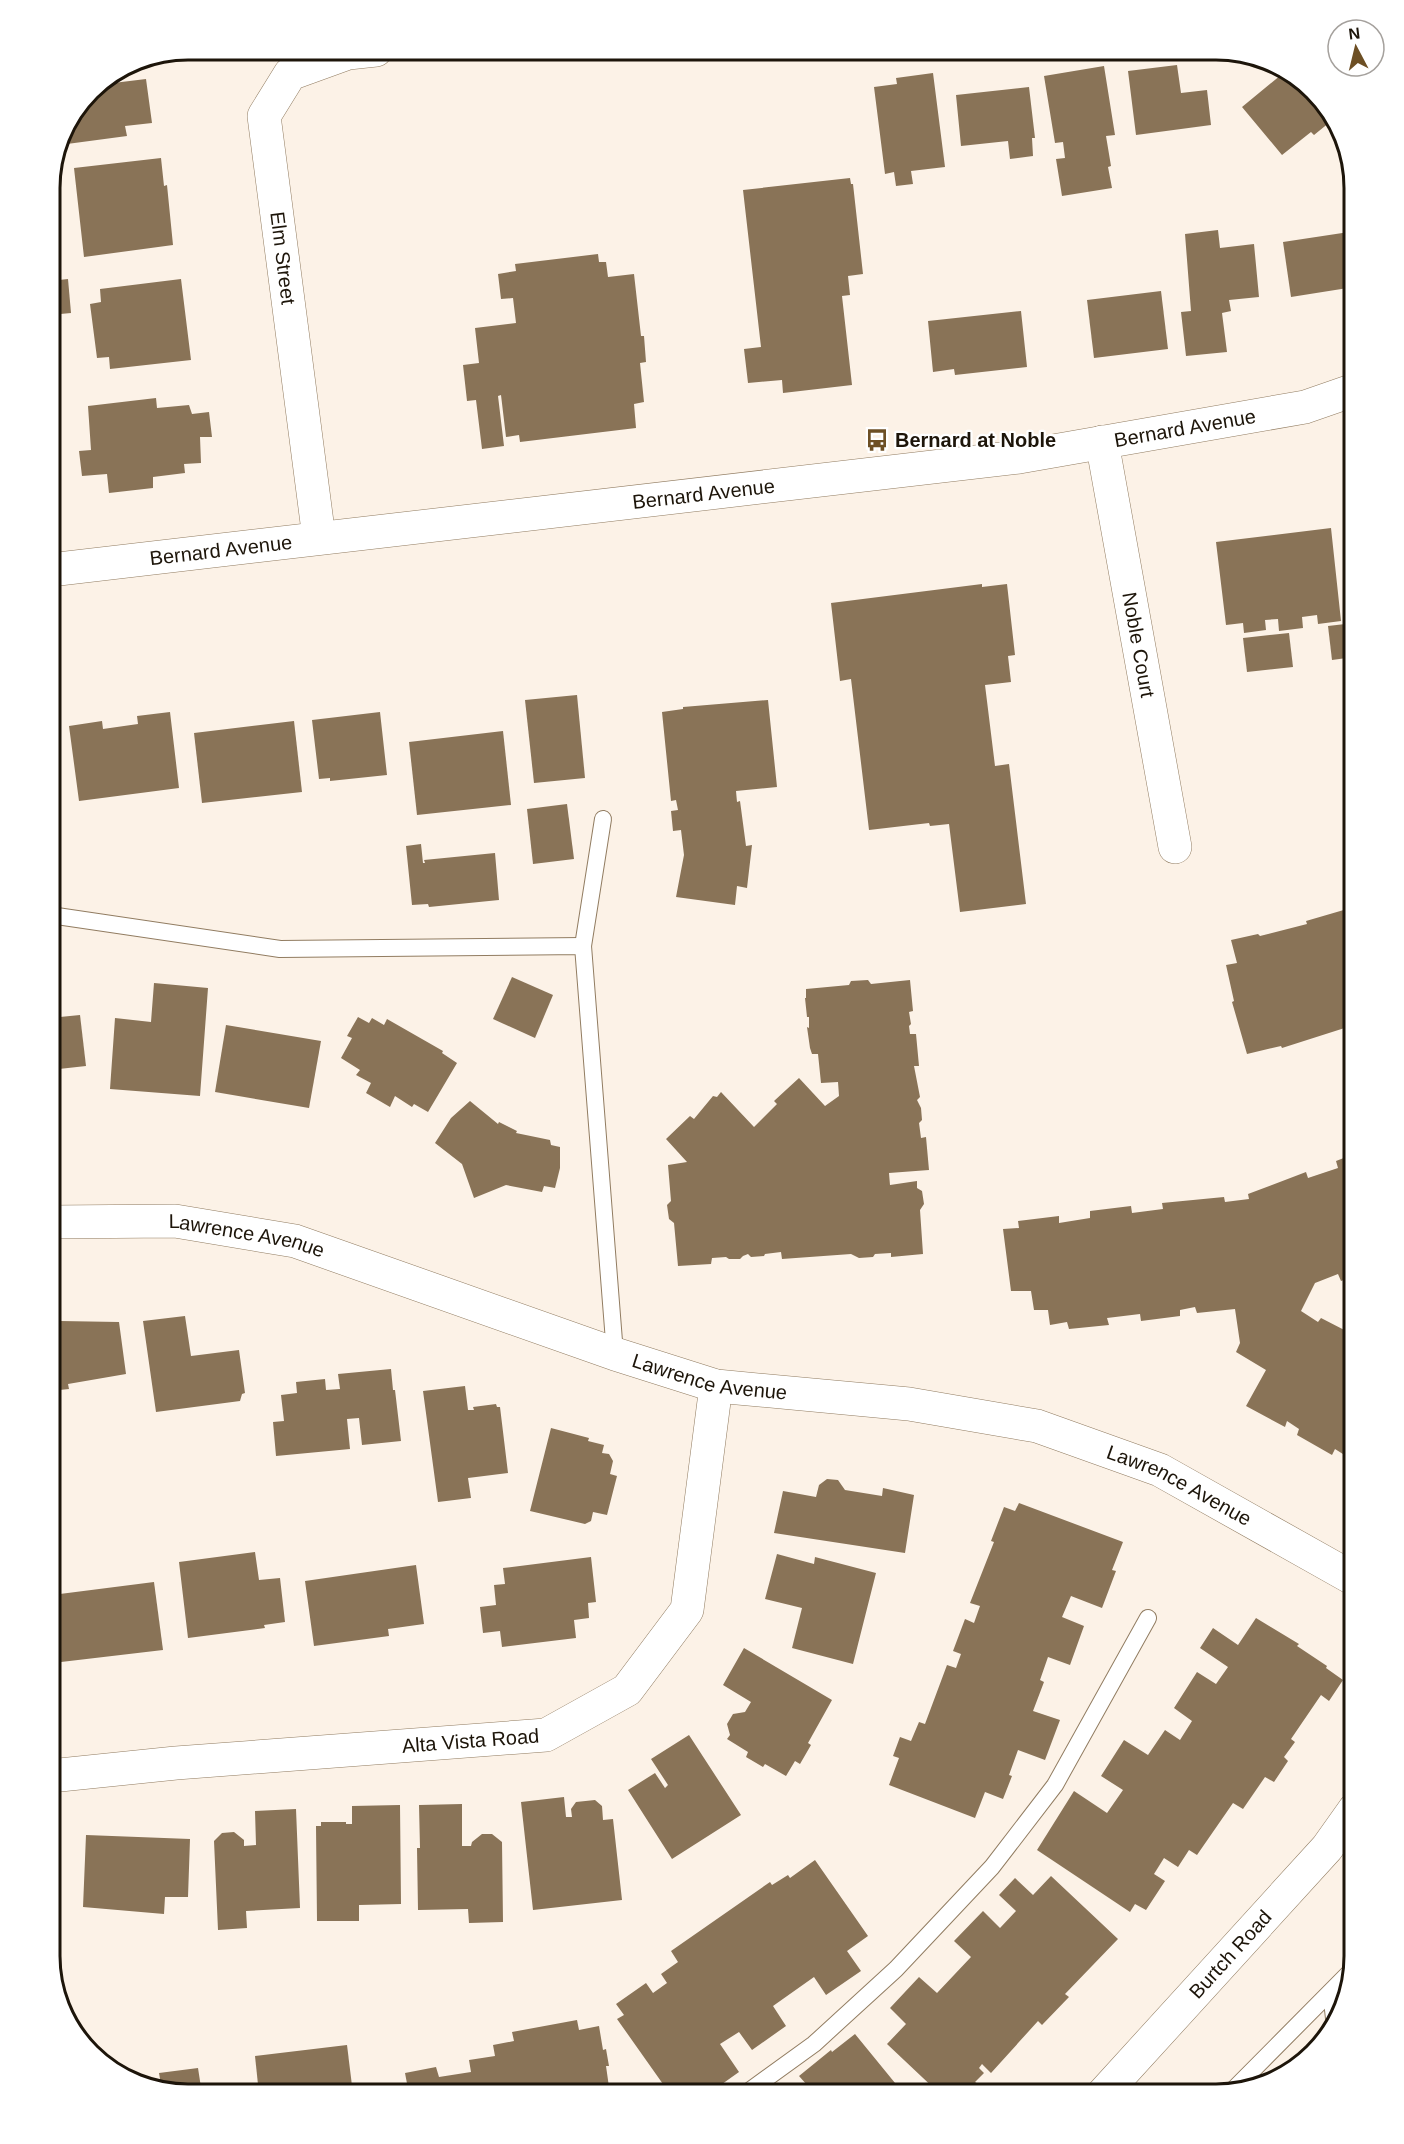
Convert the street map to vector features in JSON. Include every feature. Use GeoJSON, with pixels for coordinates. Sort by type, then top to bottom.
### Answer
{"type":"FeatureCollection","features":[{"type":"Feature","properties":{"kind":"street","name":"Elm Street"},"geometry":{"type":"LineString","coordinates":[[319,538],[264,116],[290,74],[329,60]]}},
{"type":"Feature","properties":{"kind":"street","name":"Bernard Avenue"},"geometry":{"type":"LineString","coordinates":[[60,569],[1019,457],[1305,407],[1344,393]]}},
{"type":"Feature","properties":{"kind":"street","name":"Noble Court"},"geometry":{"type":"LineString","coordinates":[[1102,442],[1175,847]]}},
{"type":"Feature","properties":{"kind":"street","name":"Lawrence Avenue"},"geometry":{"type":"LineString","coordinates":[[60,1222],[175,1221],[295,1241],[615,1354],[716,1386],[909,1404],[1037,1426],[1160,1470],[1344,1573]]}},
{"type":"Feature","properties":{"kind":"street","name":"Alta Vista Road"},"geometry":{"type":"LineString","coordinates":[[60,1775],[176,1763],[546,1735],[627,1690],[687,1610],[716,1386]]}},
{"type":"Feature","properties":{"kind":"street","name":"Burtch Road"},"geometry":{"type":"LineString","coordinates":[[1112,2084],[1327,1848],[1344,1824]]}},
{"type":"Feature","properties":{"kind":"lane"},"geometry":{"type":"LineString","coordinates":[[603,819],[583,946],[615,1354]]}},
{"type":"Feature","properties":{"kind":"lane"},"geometry":{"type":"LineString","coordinates":[[60,916],[280,949],[583,946]]}},
{"type":"Feature","properties":{"kind":"lane"},"geometry":{"type":"LineString","coordinates":[[758,2084],[814,2044],[896,1969],[992,1867],[1055,1785],[1148,1618]]}},
{"type":"Feature","properties":{"kind":"lane"},"geometry":{"type":"LineString","coordinates":[[1243,2081],[1342,1980]]}},
{"type":"Feature","properties":{"kind":"lane"},"geometry":{"type":"LineString","coordinates":[[1330,1992],[1332,2008]]}},
{"type":"Feature","properties":{"kind":"building"},"geometry":{"type":"Polygon","coordinates":[[[1177,65],[1181,93],[1207,90],[1211,125],[1136,135],[1128,71],[1177,65]]]}},
{"type":"Feature","properties":{"kind":"building"},"geometry":{"type":"Polygon","coordinates":[[[1104,66],[1115,135],[1106,136],[1112,188],[1062,196],[1056,159],[1065,158],[1063,142],[1055,143],[1044,76],[1104,66]]]}},
{"type":"Feature","properties":{"kind":"building"},"geometry":{"type":"Polygon","coordinates":[[[933,73],[945,167],[911,171],[913,184],[896,186],[894,172],[885,174],[874,87],[897,84],[896,78],[933,73]]]}},
{"type":"Feature","properties":{"kind":"building"},"geometry":{"type":"Polygon","coordinates":[[[1279,77],[1306,98],[1327,124],[1314,135],[1311,132],[1282,155],[1242,107],[1279,77]]]}},
{"type":"Feature","properties":{"kind":"building"},"geometry":{"type":"Polygon","coordinates":[[[146,79],[152,123],[125,126],[127,136],[68,144],[77,124],[92,104],[116,83],[146,79]]]}},
{"type":"Feature","properties":{"kind":"building"},"geometry":{"type":"Polygon","coordinates":[[[1029,87],[1035,138],[1032,138],[1033,156],[1010,159],[1008,141],[961,146],[956,95],[1029,87]]]}},
{"type":"Feature","properties":{"kind":"building"},"geometry":{"type":"Polygon","coordinates":[[[161,158],[164,186],[167,185],[173,245],[84,257],[74,168],[161,158]]]}},
{"type":"Feature","properties":{"kind":"building"},"geometry":{"type":"Polygon","coordinates":[[[850,178],[853,184],[863,274],[848,276],[850,295],[842,296],[852,385],[783,393],[782,380],[748,383],[744,349],[761,347],[743,190],[850,178]]]}},
{"type":"Feature","properties":{"kind":"building"},"geometry":{"type":"Polygon","coordinates":[[[1218,230],[1220,248],[1254,244],[1259,297],[1229,300],[1231,311],[1222,313],[1227,352],[1186,356],[1181,312],[1191,311],[1185,234],[1218,230]]]}},
{"type":"Feature","properties":{"kind":"building"},"geometry":{"type":"Polygon","coordinates":[[[1344,233],[1344,289],[1291,297],[1283,242],[1344,233]]]}},
{"type":"Feature","properties":{"kind":"building"},"geometry":{"type":"Polygon","coordinates":[[[598,254],[599,262],[606,262],[608,277],[634,274],[646,362],[640,363],[644,402],[634,404],[636,428],[520,442],[519,435],[506,437],[501,395],[498,396],[504,446],[482,449],[476,400],[467,401],[463,365],[479,363],[475,328],[516,323],[513,298],[501,299],[498,274],[516,271],[515,264],[598,254]]]}},
{"type":"Feature","properties":{"kind":"building"},"geometry":{"type":"Polygon","coordinates":[[[68,279],[71,313],[60,314],[60,280],[68,279]]]}},
{"type":"Feature","properties":{"kind":"building"},"geometry":{"type":"Polygon","coordinates":[[[181,279],[191,360],[110,369],[109,357],[97,358],[90,304],[101,302],[100,289],[181,279]]]}},
{"type":"Feature","properties":{"kind":"building"},"geometry":{"type":"Polygon","coordinates":[[[1161,291],[1168,349],[1094,358],[1087,300],[1161,291]]]}},
{"type":"Feature","properties":{"kind":"building"},"geometry":{"type":"Polygon","coordinates":[[[1021,311],[1027,367],[955,375],[954,369],[933,372],[928,321],[1021,311]]]}},
{"type":"Feature","properties":{"kind":"building"},"geometry":{"type":"Polygon","coordinates":[[[156,398],[157,408],[189,405],[192,414],[209,412],[212,437],[200,437],[201,463],[184,464],[185,473],[153,477],[153,488],[109,493],[107,474],[82,476],[79,451],[91,450],[88,406],[156,398]]]}},
{"type":"Feature","properties":{"kind":"building"},"geometry":{"type":"Polygon","coordinates":[[[1331,528],[1341,621],[1318,624],[1317,615],[1302,617],[1303,628],[1279,631],[1278,619],[1265,620],[1266,630],[1244,633],[1243,623],[1226,625],[1216,542],[1331,528]]]}},
{"type":"Feature","properties":{"kind":"building"},"geometry":{"type":"Polygon","coordinates":[[[982,584],[982,587],[1007,584],[1015,655],[1008,656],[1011,682],[985,685],[995,766],[1009,764],[1026,904],[960,912],[949,824],[930,826],[929,823],[869,830],[851,679],[840,681],[831,603],[982,584]]]}},
{"type":"Feature","properties":{"kind":"building"},"geometry":{"type":"Polygon","coordinates":[[[1344,624],[1344,658],[1332,660],[1328,626],[1344,624]]]}},
{"type":"Feature","properties":{"kind":"building"},"geometry":{"type":"Polygon","coordinates":[[[1289,633],[1293,667],[1247,672],[1243,638],[1289,633]]]}},
{"type":"Feature","properties":{"kind":"building"},"geometry":{"type":"Polygon","coordinates":[[[577,695],[585,778],[534,783],[525,700],[577,695]]]}},
{"type":"Feature","properties":{"kind":"building"},"geometry":{"type":"Polygon","coordinates":[[[768,700],[777,787],[736,791],[737,802],[740,801],[746,846],[752,845],[747,888],[737,886],[735,905],[676,897],[684,855],[681,830],[673,831],[671,811],[678,810],[676,800],[671,801],[662,712],[683,709],[683,707],[768,700]]]}},
{"type":"Feature","properties":{"kind":"building"},"geometry":{"type":"Polygon","coordinates":[[[170,712],[179,788],[79,801],[69,726],[102,721],[103,729],[138,724],[137,716],[170,712]]]}},
{"type":"Feature","properties":{"kind":"building"},"geometry":{"type":"Polygon","coordinates":[[[380,712],[387,775],[330,781],[330,778],[319,779],[312,720],[380,712]]]}},
{"type":"Feature","properties":{"kind":"building"},"geometry":{"type":"Polygon","coordinates":[[[294,721],[302,792],[202,803],[194,733],[294,721]]]}},
{"type":"Feature","properties":{"kind":"building"},"geometry":{"type":"Polygon","coordinates":[[[503,731],[511,805],[417,815],[409,742],[503,731]]]}},
{"type":"Feature","properties":{"kind":"building"},"geometry":{"type":"Polygon","coordinates":[[[567,804],[574,859],[533,864],[527,809],[567,804]]]}},
{"type":"Feature","properties":{"kind":"building"},"geometry":{"type":"Polygon","coordinates":[[[421,844],[423,863],[425,863],[424,860],[495,853],[499,900],[429,907],[428,904],[412,905],[406,846],[421,844]]]}},
{"type":"Feature","properties":{"kind":"building"},"geometry":{"type":"Polygon","coordinates":[[[1344,910],[1344,1028],[1282,1048],[1281,1046],[1247,1054],[1232,1002],[1234,1001],[1226,965],[1237,963],[1231,940],[1258,934],[1260,936],[1307,924],[1306,921],[1344,910]]]}},
{"type":"Feature","properties":{"kind":"building"},"geometry":{"type":"Polygon","coordinates":[[[512,977],[553,995],[535,1038],[493,1019],[512,977]]]}},
{"type":"Feature","properties":{"kind":"building"},"geometry":{"type":"Polygon","coordinates":[[[868,980],[871,984],[910,980],[913,1011],[909,1012],[911,1024],[909,1026],[910,1034],[916,1034],[919,1066],[914,1066],[920,1097],[917,1100],[921,1108],[922,1120],[919,1123],[921,1138],[926,1137],[929,1170],[889,1173],[890,1185],[917,1181],[917,1188],[922,1191],[924,1204],[920,1210],[923,1254],[891,1257],[891,1253],[875,1254],[873,1257],[859,1258],[851,1254],[782,1259],[781,1252],[751,1257],[748,1254],[740,1259],[712,1258],[711,1264],[678,1266],[674,1223],[669,1219],[667,1205],[671,1201],[668,1165],[687,1162],[666,1139],[690,1116],[694,1119],[713,1096],[717,1097],[721,1092],[754,1127],[777,1104],[774,1101],[799,1078],[825,1106],[839,1096],[838,1082],[821,1083],[818,1054],[812,1054],[810,1048],[806,989],[849,985],[851,981],[868,980]]]}},
{"type":"Feature","properties":{"kind":"building"},"geometry":{"type":"Polygon","coordinates":[[[154,983],[208,988],[200,1096],[110,1089],[115,1018],[151,1022],[154,983]]]}},
{"type":"Feature","properties":{"kind":"building"},"geometry":{"type":"Polygon","coordinates":[[[80,1015],[86,1066],[60,1069],[60,1017],[80,1015]]]}},
{"type":"Feature","properties":{"kind":"building"},"geometry":{"type":"Polygon","coordinates":[[[358,1017],[369,1023],[372,1018],[384,1025],[387,1019],[443,1051],[442,1053],[457,1063],[428,1112],[414,1104],[412,1107],[395,1096],[390,1107],[366,1093],[371,1083],[356,1075],[360,1070],[341,1058],[352,1038],[347,1036],[358,1017]]]}},
{"type":"Feature","properties":{"kind":"building"},"geometry":{"type":"Polygon","coordinates":[[[226,1025],[321,1041],[309,1108],[215,1092],[226,1025]]]}},
{"type":"Feature","properties":{"kind":"building"},"geometry":{"type":"Polygon","coordinates":[[[470,1101],[498,1124],[499,1122],[517,1131],[516,1133],[550,1140],[551,1145],[560,1147],[560,1168],[555,1188],[544,1186],[542,1192],[506,1185],[474,1198],[462,1164],[435,1143],[451,1118],[470,1101]]]}},
{"type":"Feature","properties":{"kind":"building"},"geometry":{"type":"Polygon","coordinates":[[[1344,1158],[1344,1280],[1341,1281],[1338,1274],[1315,1283],[1301,1311],[1318,1322],[1321,1318],[1344,1330],[1344,1455],[1335,1449],[1332,1455],[1297,1435],[1299,1429],[1287,1421],[1285,1427],[1246,1406],[1266,1370],[1236,1352],[1240,1343],[1235,1309],[1197,1313],[1195,1307],[1180,1310],[1180,1316],[1141,1321],[1140,1314],[1107,1318],[1109,1325],[1069,1329],[1067,1322],[1050,1325],[1048,1310],[1034,1310],[1031,1291],[1011,1291],[1003,1229],[1019,1228],[1018,1221],[1059,1216],[1059,1223],[1090,1218],[1090,1211],[1131,1206],[1132,1213],[1163,1209],[1162,1203],[1224,1197],[1225,1202],[1249,1199],[1248,1194],[1306,1172],[1308,1178],[1338,1168],[1336,1161],[1344,1158]]]}},
{"type":"Feature","properties":{"kind":"building"},"geometry":{"type":"Polygon","coordinates":[[[185,1316],[191,1356],[239,1350],[245,1393],[242,1394],[240,1401],[156,1412],[143,1321],[185,1316]]]}},
{"type":"Feature","properties":{"kind":"building"},"geometry":{"type":"Polygon","coordinates":[[[60,1321],[119,1322],[126,1374],[68,1384],[69,1389],[60,1390],[60,1321]]]}},
{"type":"Feature","properties":{"kind":"building"},"geometry":{"type":"Polygon","coordinates":[[[391,1369],[401,1441],[362,1445],[359,1418],[347,1419],[350,1449],[276,1456],[273,1422],[284,1421],[281,1395],[297,1393],[296,1382],[325,1379],[326,1390],[340,1389],[338,1374],[391,1369]]]}},
{"type":"Feature","properties":{"kind":"building"},"geometry":{"type":"Polygon","coordinates":[[[465,1386],[468,1410],[474,1410],[473,1407],[496,1404],[500,1407],[508,1473],[468,1478],[471,1498],[438,1502],[423,1391],[465,1386]]]}},
{"type":"Feature","properties":{"kind":"building"},"geometry":{"type":"Polygon","coordinates":[[[551,1428],[589,1438],[588,1441],[604,1445],[602,1453],[609,1454],[613,1461],[610,1474],[617,1476],[607,1515],[593,1512],[591,1521],[585,1524],[530,1511],[551,1428]]]}},
{"type":"Feature","properties":{"kind":"building"},"geometry":{"type":"Polygon","coordinates":[[[827,1479],[838,1480],[845,1490],[882,1496],[883,1488],[914,1495],[905,1553],[774,1533],[783,1491],[816,1497],[819,1485],[827,1479]]]}},
{"type":"Feature","properties":{"kind":"building"},"geometry":{"type":"Polygon","coordinates":[[[1019,1503],[1123,1542],[1112,1570],[1116,1571],[1102,1608],[1071,1596],[1062,1617],[1084,1626],[1070,1665],[1048,1657],[1040,1680],[1044,1682],[1033,1711],[1060,1720],[1045,1760],[1018,1750],[1009,1775],[1012,1776],[1003,1799],[985,1792],[975,1818],[889,1785],[899,1758],[893,1756],[900,1737],[911,1741],[919,1722],[925,1724],[947,1665],[956,1668],[961,1654],[953,1651],[965,1619],[974,1623],[980,1606],[970,1603],[994,1542],[991,1541],[1004,1507],[1015,1511],[1019,1503]]]}},
{"type":"Feature","properties":{"kind":"building"},"geometry":{"type":"Polygon","coordinates":[[[255,1552],[259,1580],[280,1578],[285,1622],[264,1625],[265,1628],[188,1638],[179,1562],[255,1552]]]}},
{"type":"Feature","properties":{"kind":"building"},"geometry":{"type":"Polygon","coordinates":[[[777,1554],[814,1564],[815,1557],[876,1573],[853,1664],[792,1648],[802,1608],[765,1599],[777,1554]]]}},
{"type":"Feature","properties":{"kind":"building"},"geometry":{"type":"Polygon","coordinates":[[[591,1557],[596,1602],[588,1603],[589,1618],[574,1620],[576,1638],[502,1647],[500,1631],[483,1633],[480,1607],[496,1605],[494,1585],[505,1584],[503,1568],[591,1557]]]}},
{"type":"Feature","properties":{"kind":"building"},"geometry":{"type":"Polygon","coordinates":[[[416,1565],[424,1624],[388,1629],[389,1636],[314,1646],[305,1581],[416,1565]]]}},
{"type":"Feature","properties":{"kind":"building"},"geometry":{"type":"Polygon","coordinates":[[[154,1582],[163,1650],[61,1662],[60,1594],[154,1582]]]}},
{"type":"Feature","properties":{"kind":"building"},"geometry":{"type":"Polygon","coordinates":[[[1256,1618],[1299,1644],[1297,1646],[1343,1680],[1329,1701],[1321,1695],[1291,1739],[1295,1742],[1284,1757],[1288,1761],[1274,1782],[1265,1777],[1243,1809],[1233,1803],[1197,1855],[1189,1850],[1178,1867],[1164,1858],[1154,1874],[1165,1881],[1146,1910],[1135,1904],[1130,1912],[1037,1850],[1074,1791],[1107,1813],[1123,1790],[1101,1776],[1124,1740],[1148,1755],[1165,1730],[1180,1740],[1192,1721],[1174,1708],[1197,1672],[1216,1684],[1228,1667],[1200,1648],[1213,1628],[1238,1645],[1256,1618]]]}},
{"type":"Feature","properties":{"kind":"building"},"geometry":{"type":"Polygon","coordinates":[[[744,1648],[832,1700],[808,1743],[811,1745],[800,1764],[795,1761],[786,1776],[765,1764],[763,1767],[746,1757],[748,1752],[727,1739],[730,1735],[727,1724],[733,1714],[745,1712],[751,1702],[723,1685],[744,1648]]]}},
{"type":"Feature","properties":{"kind":"building"},"geometry":{"type":"Polygon","coordinates":[[[689,1735],[741,1815],[672,1859],[628,1790],[655,1773],[665,1788],[668,1785],[651,1759],[689,1735]]]}},
{"type":"Feature","properties":{"kind":"building"},"geometry":{"type":"Polygon","coordinates":[[[564,1797],[566,1817],[572,1817],[571,1809],[576,1802],[595,1800],[602,1806],[603,1820],[613,1819],[622,1900],[533,1910],[521,1802],[564,1797]]]}},
{"type":"Feature","properties":{"kind":"building"},"geometry":{"type":"Polygon","coordinates":[[[462,1804],[462,1846],[471,1846],[472,1842],[482,1834],[492,1834],[502,1842],[503,1922],[469,1923],[468,1909],[418,1910],[419,1805],[462,1804]]]}},
{"type":"Feature","properties":{"kind":"building"},"geometry":{"type":"Polygon","coordinates":[[[400,1805],[401,1904],[359,1905],[359,1921],[317,1921],[316,1826],[321,1826],[321,1822],[352,1824],[352,1806],[400,1805]]]}},
{"type":"Feature","properties":{"kind":"building"},"geometry":{"type":"Polygon","coordinates":[[[296,1809],[300,1908],[246,1911],[247,1928],[218,1930],[214,1841],[222,1833],[234,1832],[244,1840],[244,1846],[256,1845],[255,1811],[296,1809]]]}},
{"type":"Feature","properties":{"kind":"building"},"geometry":{"type":"Polygon","coordinates":[[[86,1835],[190,1839],[188,1897],[165,1897],[164,1914],[83,1907],[86,1835]]]}},
{"type":"Feature","properties":{"kind":"building"},"geometry":{"type":"Polygon","coordinates":[[[815,1860],[868,1936],[847,1951],[861,1971],[826,1995],[814,1977],[773,2006],[786,2026],[752,2050],[739,2032],[720,2044],[739,2072],[722,2084],[663,2084],[617,2019],[624,2015],[616,2004],[646,1983],[653,1993],[667,1983],[661,1974],[678,1962],[671,1951],[770,1882],[772,1885],[788,1875],[790,1878],[815,1860]]]}},
{"type":"Feature","properties":{"kind":"building"},"geometry":{"type":"Polygon","coordinates":[[[1051,1876],[1118,1939],[1065,1994],[1069,1997],[1042,2025],[1038,2021],[991,2073],[982,2064],[979,2068],[984,2073],[975,2082],[978,2084],[929,2084],[887,2044],[906,2024],[890,2008],[919,1977],[937,1993],[971,1957],[954,1941],[983,1911],[1000,1928],[1016,1911],[999,1895],[1015,1878],[1033,1895],[1051,1876]]]}},
{"type":"Feature","properties":{"kind":"building"},"geometry":{"type":"Polygon","coordinates":[[[577,2020],[579,2030],[599,2026],[603,2050],[606,2049],[609,2066],[606,2066],[609,2084],[407,2084],[405,2073],[436,2067],[439,2077],[471,2072],[469,2060],[495,2056],[493,2045],[514,2041],[512,2032],[577,2020]]]}},
{"type":"Feature","properties":{"kind":"building"},"geometry":{"type":"Polygon","coordinates":[[[855,2034],[896,2084],[806,2084],[799,2076],[831,2050],[832,2052],[855,2034]]]}},
{"type":"Feature","properties":{"kind":"building"},"geometry":{"type":"Polygon","coordinates":[[[347,2045],[352,2084],[258,2084],[255,2056],[347,2045]]]}},
{"type":"Feature","properties":{"kind":"building"},"geometry":{"type":"Polygon","coordinates":[[[198,2068],[200,2084],[163,2082],[160,2081],[159,2073],[198,2068]]]}},
{"type":"Feature","properties":{"kind":"place","name":"Bernard at Noble"},"geometry":{"type":"Point","coordinates":[877,440]}}]}
